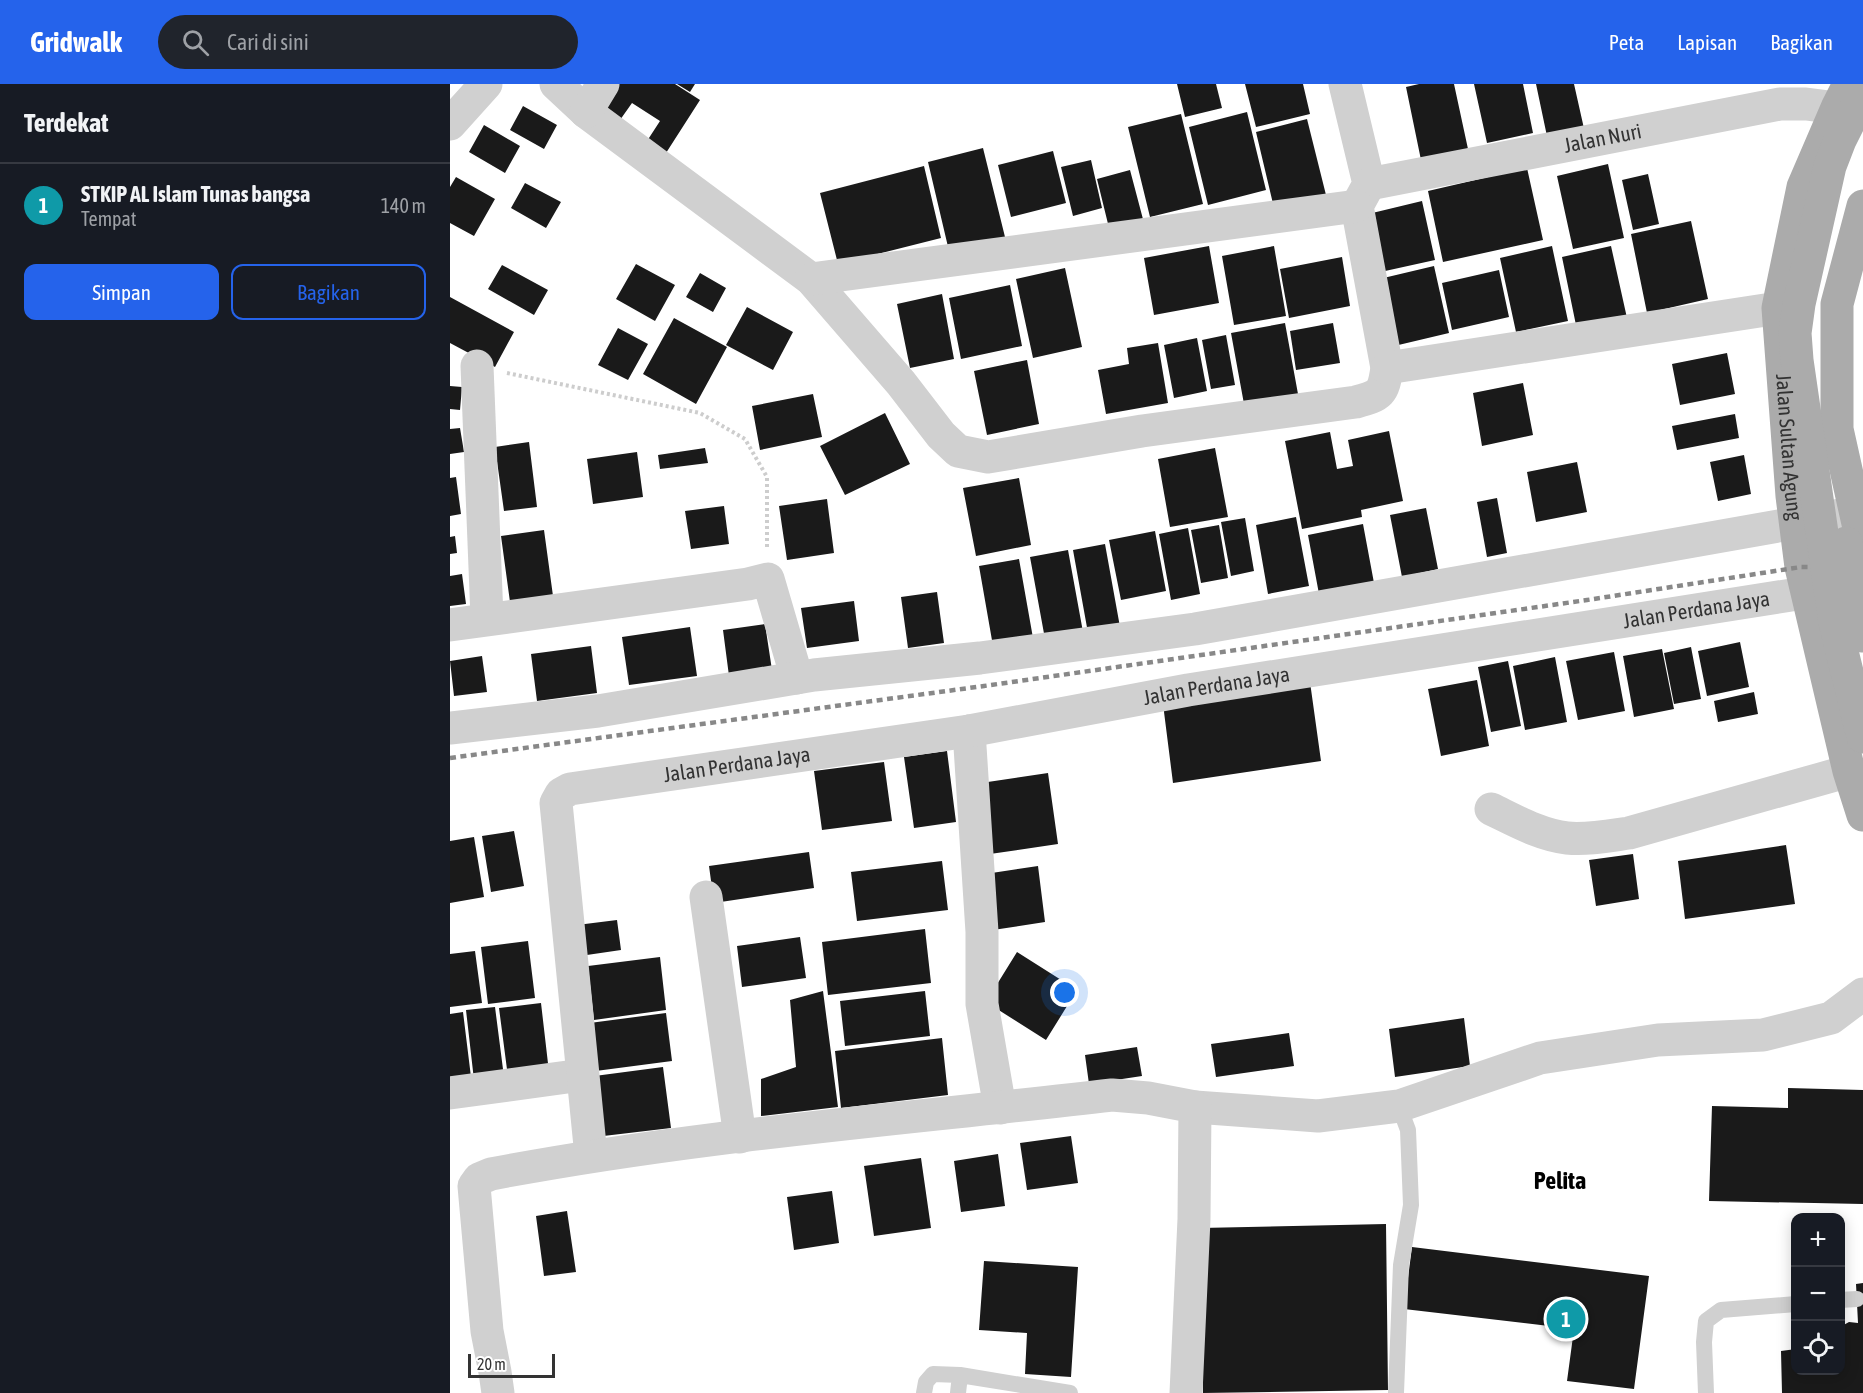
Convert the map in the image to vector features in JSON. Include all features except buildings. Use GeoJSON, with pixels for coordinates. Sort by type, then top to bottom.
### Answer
{"type":"FeatureCollection","features":[{"type":"Feature","properties":{"kind":"main road","name":"Jalan Sultan Agung"},"geometry":{"type":"LineString","coordinates":[[1850,95],[1803,187],[1778,308],[1795,523],[1801,567],[1807,592],[1854,723],[1849,771],[1863,815]]}},
{"type":"Feature","properties":{"kind":"main road"},"geometry":{"type":"LineString","coordinates":[[1850,95],[1840,140],[1830,166],[1799,304],[1795,333],[1835,623],[1854,723]]}},
{"type":"Feature","properties":{"kind":"main road"},"geometry":{"type":"LineString","coordinates":[[1863,136],[1848,173],[1818,301],[1814,331],[1814,359],[1863,636]]}},
{"type":"Feature","properties":{"kind":"main road"},"geometry":{"type":"LineString","coordinates":[[1863,206],[1853,281],[1838,304],[1837,429],[1860,512],[1863,546]]}},
{"type":"Feature","properties":{"kind":"street"},"geometry":{"type":"LineString","coordinates":[[450,124],[486,84]]}},
{"type":"Feature","properties":{"kind":"street"},"geometry":{"type":"LineString","coordinates":[[556,84],[586,112],[811,279],[901,383],[941,435],[958,451],[988,457],[1142,431],[1356,402],[1376,396],[1384,386],[1387,368],[1346,84]]}},
{"type":"Feature","properties":{"kind":"street"},"geometry":{"type":"LineString","coordinates":[[586,112],[603,84]]}},
{"type":"Feature","properties":{"kind":"street","name":"Jalan Nuri"},"geometry":{"type":"LineString","coordinates":[[811,279],[1363,195],[1780,104],[1806,104],[1850,95]]}},
{"type":"Feature","properties":{"kind":"street"},"geometry":{"type":"LineString","coordinates":[[1387,368],[1778,308]]}},
{"type":"Feature","properties":{"kind":"street"},"geometry":{"type":"LineString","coordinates":[[477,366],[487,618]]}},
{"type":"Feature","properties":{"kind":"street"},"geometry":{"type":"LineString","coordinates":[[450,728],[598,711],[797,678],[980,658],[1196,629],[1860,512]]}},
{"type":"Feature","properties":{"kind":"street"},"geometry":{"type":"LineString","coordinates":[[450,625],[487,618],[748,584],[768,579],[797,678]]}},
{"type":"Feature","properties":{"kind":"street","name":"Jalan Perdana Jaya"},"geometry":{"type":"LineString","coordinates":[[582,1075],[556,803],[561,794],[570,789],[969,731],[1200,688],[1863,584]]}},
{"type":"Feature","properties":{"kind":"street"},"geometry":{"type":"LineString","coordinates":[[969,731],[982,932],[982,1004],[1000,1108]]}},
{"type":"Feature","properties":{"kind":"street"},"geometry":{"type":"LineString","coordinates":[[1491,809],[1527,826],[1565,838],[1597,838],[1629,833],[1849,771]]}},
{"type":"Feature","properties":{"kind":"street"},"geometry":{"type":"LineString","coordinates":[[706,897],[740,1137]]}},
{"type":"Feature","properties":{"kind":"street"},"geometry":{"type":"LineString","coordinates":[[498,1393],[487,1331],[474,1186],[479,1179],[490,1174],[591,1156],[740,1137],[1112,1095],[1148,1098],[1195,1107],[1318,1116],[1399,1106],[1540,1058],[1658,1040],[1763,1035],[1831,1018],[1863,994]]}},
{"type":"Feature","properties":{"kind":"street"},"geometry":{"type":"LineString","coordinates":[[450,1093],[582,1075],[591,1156]]}},
{"type":"Feature","properties":{"kind":"street"},"geometry":{"type":"LineString","coordinates":[[1186,1393],[1194,1219],[1195,1107]]}},
{"type":"Feature","properties":{"kind":"lane"},"geometry":{"type":"LineString","coordinates":[[1396,1393],[1401,1265],[1411,1205],[1408,1130],[1399,1106]]}},
{"type":"Feature","properties":{"kind":"lane"},"geometry":{"type":"LineString","coordinates":[[1706,1393],[1704,1342],[1706,1321],[1721,1310],[1791,1304]]}},
{"type":"Feature","properties":{"kind":"lane"},"geometry":{"type":"LineString","coordinates":[[924,1393],[928,1377],[933,1374],[960,1375],[1070,1393]]}},
{"type":"Feature","properties":{"kind":"lane"},"geometry":{"type":"LineString","coordinates":[[958,1393],[960,1375]]}},
{"type":"Feature","properties":{"kind":"path"},"geometry":{"type":"LineString","coordinates":[[477,366],[700,413],[745,439],[767,477],[768,579]]}},
{"type":"Feature","properties":{"kind":"railway"},"geometry":{"type":"LineString","coordinates":[[450,758],[984,686],[1587,600],[1801,567],[1863,567]]}},
{"type":"Feature","properties":{"kind":"place","name":"STKIP AL Islam Tunas bangsa"},"geometry":{"type":"Point","coordinates":[1566,1319]}},
{"type":"Feature","properties":{"kind":"district","name":"Pelita"},"geometry":{"type":"Point","coordinates":[1560,1181]}}]}
